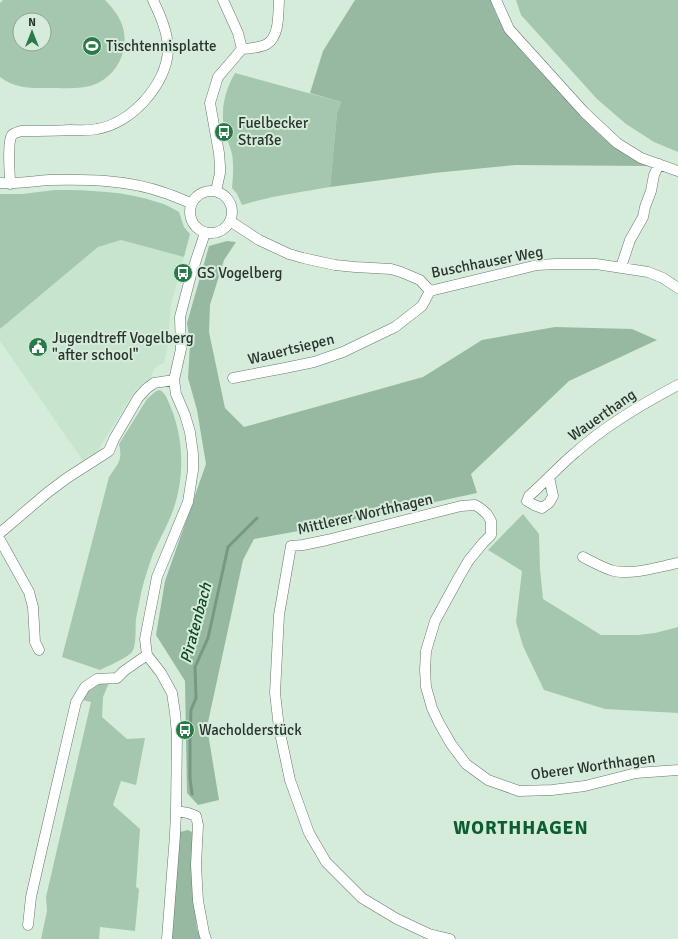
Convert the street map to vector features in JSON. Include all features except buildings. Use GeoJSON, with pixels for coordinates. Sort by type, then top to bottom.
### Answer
{"type":"FeatureCollection","features":[{"type":"Feature","properties":{"kind":"street"},"geometry":{"type":"LineString","coordinates":[[153,0],[165,29],[168,49],[167,61],[153,90],[144,102],[129,115],[110,126],[97,130],[20,131],[15,133],[11,136],[9,144],[5,183],[48,180],[91,180],[120,183],[159,191],[191,204]]}},
{"type":"Feature","properties":{"kind":"street"},"geometry":{"type":"LineString","coordinates":[[223,0],[238,33],[242,49]]}},
{"type":"Feature","properties":{"kind":"street"},"geometry":{"type":"LineString","coordinates":[[216,191],[220,166],[210,103],[218,77],[242,49],[267,44],[274,37],[278,26],[279,0]]}},
{"type":"Feature","properties":{"kind":"street"},"geometry":{"type":"LineString","coordinates":[[496,0],[509,29],[584,112],[617,143],[642,158],[678,171]]}},
{"type":"Feature","properties":{"kind":"street"},"geometry":{"type":"LineString","coordinates":[[621,268],[630,240],[643,217],[654,175],[659,164]]}},
{"type":"Feature","properties":{"kind":"street"},"geometry":{"type":"LineString","coordinates":[[216,191],[227,198],[230,204],[232,210],[230,221],[218,232],[205,233],[193,224],[190,218],[189,210],[194,198],[199,194],[216,191]]}},
{"type":"Feature","properties":{"kind":"street","name":"Buschhauser Weg"},"geometry":{"type":"LineString","coordinates":[[230,221],[258,240],[289,254],[335,265],[355,268],[391,269],[420,280],[430,291],[537,265],[556,264],[596,264],[648,272],[663,278],[678,288]]}},
{"type":"Feature","properties":{"kind":"street"},"geometry":{"type":"LineString","coordinates":[[167,939],[176,811],[176,713],[172,694],[161,673],[147,655],[145,640],[157,577],[188,502],[193,470],[193,454],[190,432],[176,394],[174,380],[180,349],[180,317],[191,275],[205,233]]}},
{"type":"Feature","properties":{"kind":"street","name":"Wauertsiepen"},"geometry":{"type":"LineString","coordinates":[[233,378],[314,362],[343,352],[395,327],[422,306],[430,291]]}},
{"type":"Feature","properties":{"kind":"street"},"geometry":{"type":"LineString","coordinates":[[0,533],[47,493],[109,451],[114,439],[138,398],[146,389],[154,383],[174,380]]}},
{"type":"Feature","properties":{"kind":"street","name":"Wauerthang"},"geometry":{"type":"LineString","coordinates":[[549,477],[598,434],[649,400],[678,385]]}},
{"type":"Feature","properties":{"kind":"street","name":"Mittlerer Worthhagen"},"geometry":{"type":"LineString","coordinates":[[450,939],[429,934],[397,919],[362,898],[326,862],[309,833],[290,780],[279,728],[275,693],[279,615],[291,546],[327,540],[461,506],[475,505],[487,514],[491,521],[491,535]]}},
{"type":"Feature","properties":{"kind":"street","name":"Oberer Worthhagen"},"geometry":{"type":"LineString","coordinates":[[491,535],[469,560],[459,576],[435,621],[426,651],[426,687],[432,708],[451,744],[466,764],[488,780],[519,791],[552,790],[585,786],[636,773],[678,770]]}},
{"type":"Feature","properties":{"kind":"street"},"geometry":{"type":"LineString","coordinates":[[0,540],[29,592],[33,607],[35,642],[40,650]]}},
{"type":"Feature","properties":{"kind":"street"},"geometry":{"type":"LineString","coordinates":[[582,557],[612,571],[624,573],[678,562]]}},
{"type":"Feature","properties":{"kind":"street"},"geometry":{"type":"LineString","coordinates":[[28,925],[31,897],[76,702],[85,687],[98,679],[117,678],[124,671],[147,655]]}},
{"type":"Feature","properties":{"kind":"street"},"geometry":{"type":"LineString","coordinates":[[176,811],[188,812],[196,816],[198,825],[196,865],[198,901],[206,939]]}},
{"type":"Feature","properties":{"kind":"shaded area"},"geometry":{"type":"Polygon","coordinates":[[[3,0],[105,0],[112,7],[121,22],[125,42],[120,61],[115,69],[100,82],[86,87],[36,88],[18,86],[0,77],[0,3],[3,0]]]}},
{"type":"Feature","properties":{"kind":"shaded area"},"geometry":{"type":"Polygon","coordinates":[[[355,0],[492,0],[495,11],[511,38],[535,66],[605,139],[619,150],[649,166],[515,165],[434,173],[330,187],[337,113],[341,102],[310,93],[323,51],[355,0]]]}},
{"type":"Feature","properties":{"kind":"shaded area"},"geometry":{"type":"Polygon","coordinates":[[[516,0],[678,0],[678,152],[654,142],[626,124],[597,99],[521,15],[516,0]]]}},
{"type":"Feature","properties":{"kind":"shaded area"},"geometry":{"type":"Polygon","coordinates":[[[235,73],[341,102],[337,113],[330,187],[275,197],[242,205],[237,194],[232,188],[233,158],[225,133],[223,117],[224,102],[228,87],[235,73]]]}},
{"type":"Feature","properties":{"kind":"shaded area"},"geometry":{"type":"Polygon","coordinates":[[[55,190],[94,191],[132,195],[163,204],[179,212],[184,227],[190,234],[184,257],[121,240],[98,247],[0,329],[0,194],[22,194],[55,190]]]}},
{"type":"Feature","properties":{"kind":"shaded area"},"geometry":{"type":"Polygon","coordinates":[[[121,240],[184,257],[171,305],[168,345],[164,363],[157,366],[153,371],[151,378],[135,391],[96,453],[84,462],[0,341],[0,329],[98,247],[121,240]]]}},
{"type":"Feature","properties":{"kind":"shaded area"},"geometry":{"type":"Polygon","coordinates":[[[227,241],[236,242],[224,260],[210,305],[209,332],[225,408],[244,427],[423,377],[482,340],[555,327],[632,329],[657,340],[569,381],[471,474],[477,493],[310,529],[254,539],[243,560],[207,727],[219,800],[198,805],[187,793],[185,681],[156,635],[165,581],[206,464],[197,410],[188,378],[190,344],[187,323],[209,246],[227,241]]]}},
{"type":"Feature","properties":{"kind":"shaded area"},"geometry":{"type":"Polygon","coordinates":[[[160,390],[165,394],[173,413],[180,439],[181,466],[178,492],[170,518],[153,554],[144,580],[136,619],[134,649],[126,657],[100,670],[62,657],[109,477],[119,462],[119,444],[147,399],[156,391],[160,390]]]}},
{"type":"Feature","properties":{"kind":"shaded area"},"geometry":{"type":"Polygon","coordinates":[[[523,514],[539,534],[543,599],[601,635],[638,635],[655,633],[678,627],[678,713],[605,709],[544,690],[523,646],[516,622],[522,571],[488,550],[523,514]]]}},
{"type":"Feature","properties":{"kind":"shaded area"},"geometry":{"type":"Polygon","coordinates":[[[109,683],[103,697],[102,717],[127,739],[145,738],[136,785],[121,781],[113,805],[140,829],[136,887],[139,889],[135,931],[100,927],[99,939],[41,939],[47,911],[46,897],[91,702],[82,700],[87,692],[96,684],[109,683]]]}},
{"type":"Feature","properties":{"kind":"shaded area"},"geometry":{"type":"Polygon","coordinates":[[[188,830],[194,833],[195,908],[197,929],[201,939],[169,939],[180,832],[188,830]]]}},
{"type":"Feature","properties":{"kind":"waterway","name":"Piratenbach"},"geometry":{"type":"LineString","coordinates":[[192,794],[190,778],[190,741],[191,710],[196,698],[195,667],[208,638],[228,547],[257,518]]}},
{"type":"Feature","properties":{"kind":"place","name":"Tischtennisplatte"},"geometry":{"type":"Point","coordinates":[92,46]}},
{"type":"Feature","properties":{"kind":"place","name":"Fuelbecker Straße"},"geometry":{"type":"Point","coordinates":[224,132]}},
{"type":"Feature","properties":{"kind":"place","name":"GS Vogelberg"},"geometry":{"type":"Point","coordinates":[183,273]}},
{"type":"Feature","properties":{"kind":"place","name":"Jugendtreff Vogelberg \"after school\""},"geometry":{"type":"Point","coordinates":[38,347]}},
{"type":"Feature","properties":{"kind":"place","name":"Wacholderstück"},"geometry":{"type":"Point","coordinates":[185,730]}},
{"type":"Feature","properties":{"kind":"district","name":"WORTHHAGEN"},"geometry":{"type":"Point","coordinates":[521,828]}}]}
